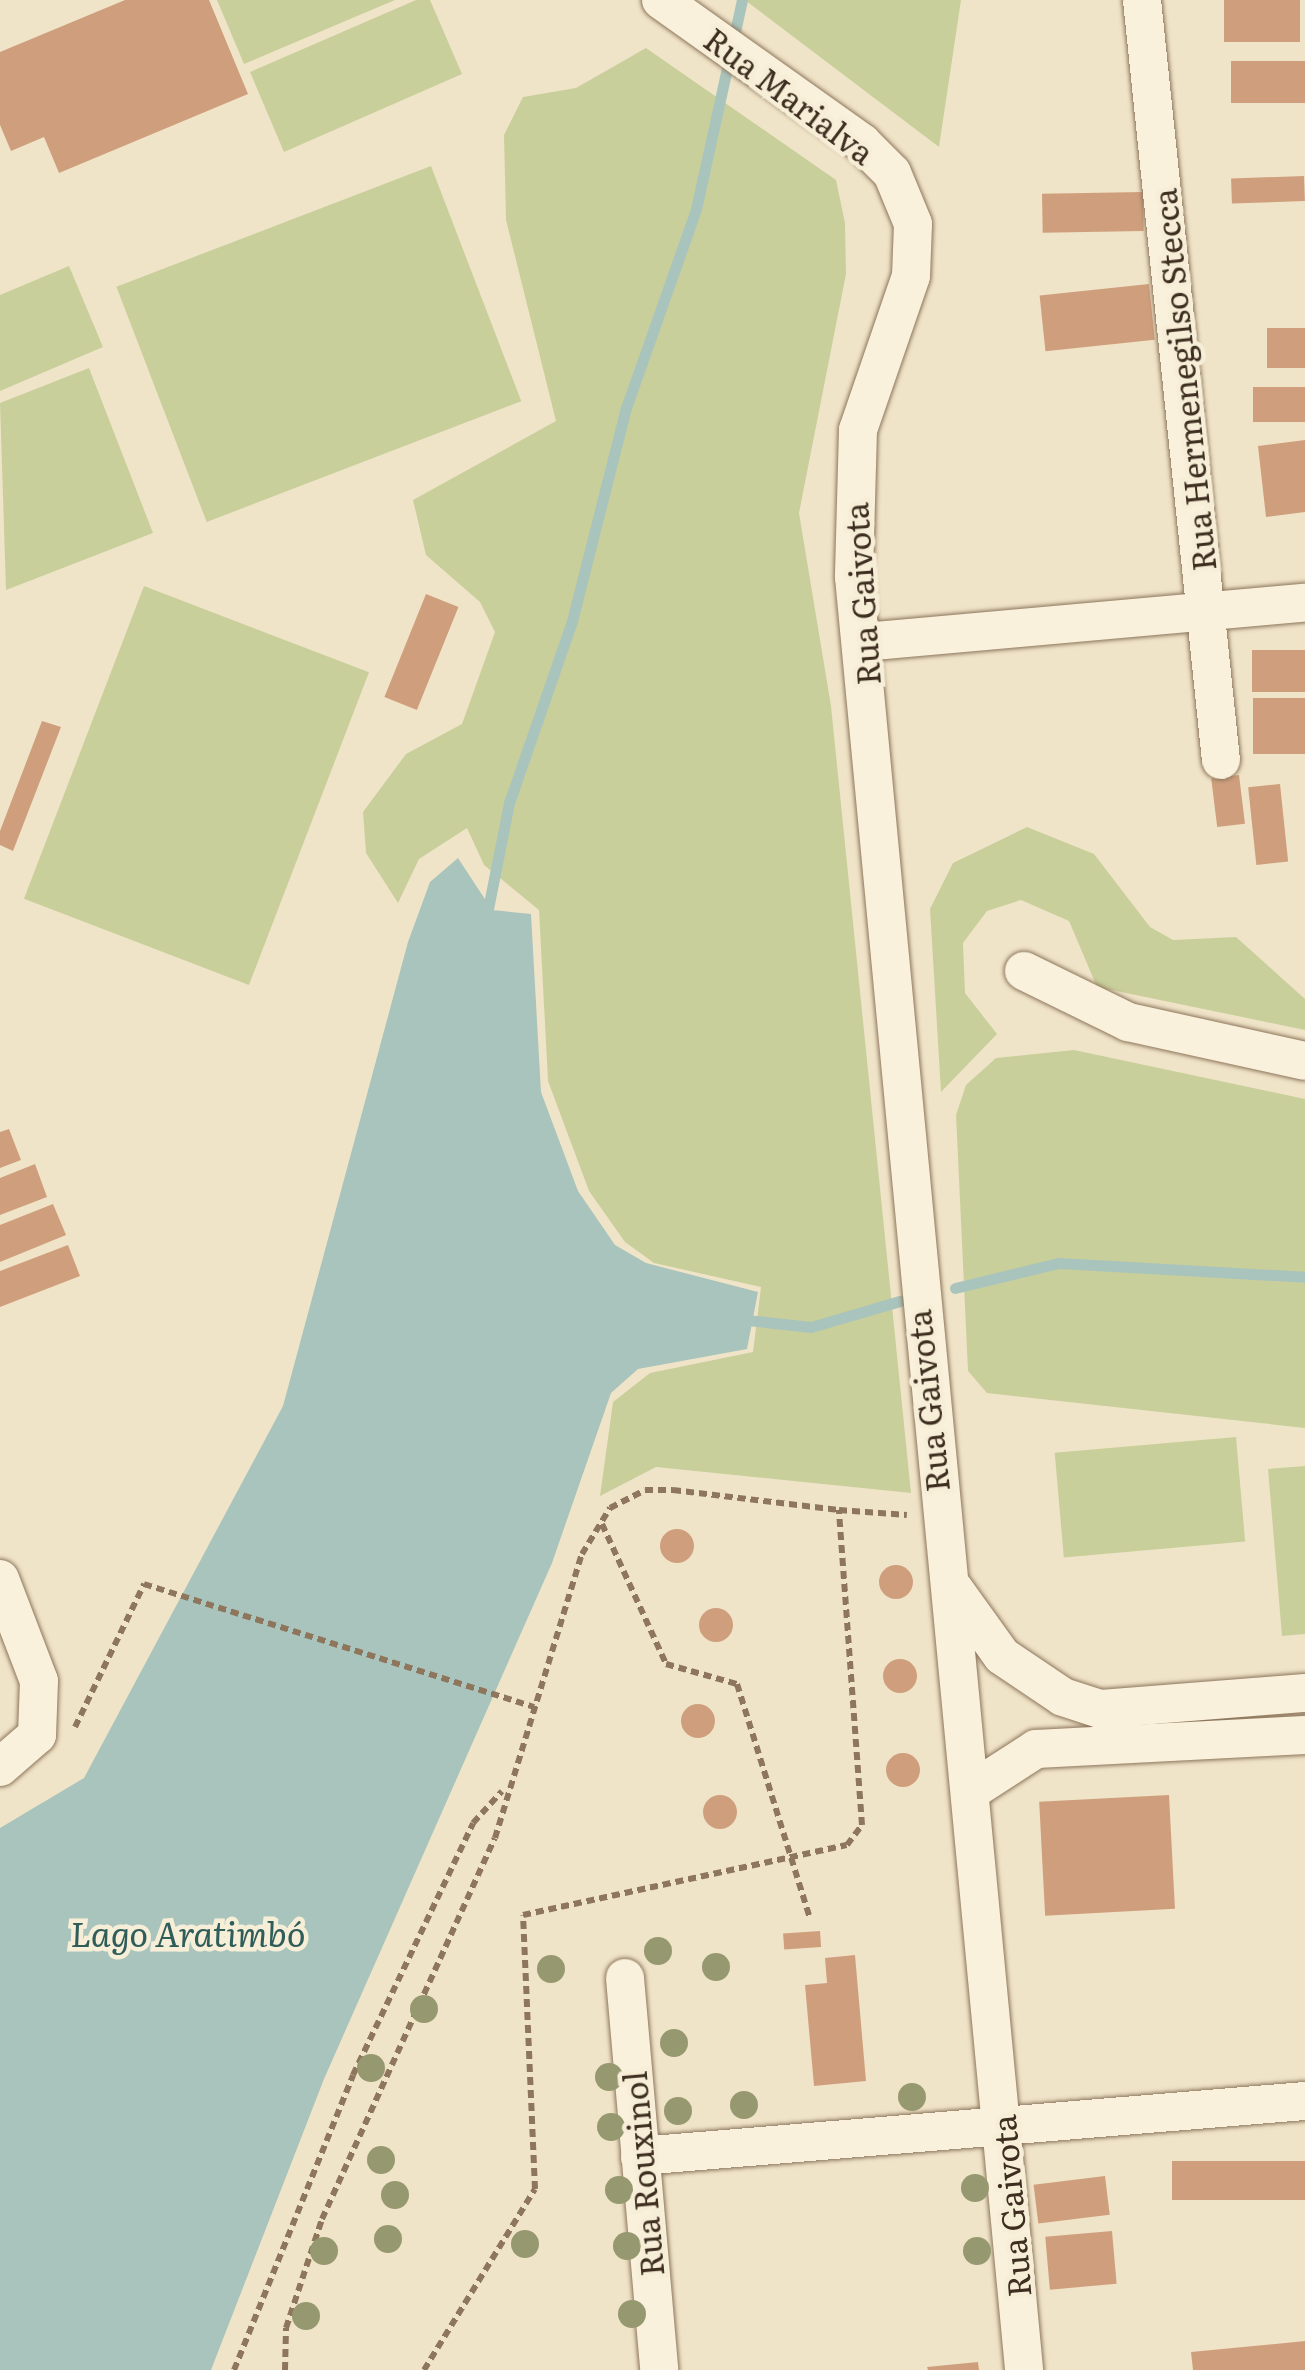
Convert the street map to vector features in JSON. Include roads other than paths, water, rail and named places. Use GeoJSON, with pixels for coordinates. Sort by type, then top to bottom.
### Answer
{"type":"FeatureCollection","features":[{"type":"Feature","properties":{"kind":"street","name":"Rua Marialva"},"geometry":{"type":"LineString","coordinates":[[661,0],[862,143],[892,172],[914,224],[910,276],[858,430]]}},
{"type":"Feature","properties":{"kind":"street","name":"Rua Hermenegilso Stecca"},"geometry":{"type":"LineString","coordinates":[[1142,0],[1221,760]]}},
{"type":"Feature","properties":{"kind":"street","name":"Rua Gaivota"},"geometry":{"type":"LineString","coordinates":[[858,430],[851,510],[938,1518],[971,1791],[1024,2370]]}},
{"type":"Feature","properties":{"kind":"street"},"geometry":{"type":"LineString","coordinates":[[864,642],[1305,603]]}},
{"type":"Feature","properties":{"kind":"street"},"geometry":{"type":"LineString","coordinates":[[1024,971],[1128,1022],[1305,1061]]}},
{"type":"Feature","properties":{"kind":"street"},"geometry":{"type":"LineString","coordinates":[[945,1574],[1002,1656],[1080,1703],[1126,1710],[1305,1693]]}},
{"type":"Feature","properties":{"kind":"street"},"geometry":{"type":"LineString","coordinates":[[0,1579],[55,1733],[0,1767]]}},
{"type":"Feature","properties":{"kind":"street"},"geometry":{"type":"LineString","coordinates":[[1251,1698],[1252,1738]]}},
{"type":"Feature","properties":{"kind":"street"},"geometry":{"type":"LineString","coordinates":[[1062,1748],[1080,1703]]}},
{"type":"Feature","properties":{"kind":"street"},"geometry":{"type":"LineString","coordinates":[[971,1791],[1015,1756],[1062,1748],[1305,1734]]}},
{"type":"Feature","properties":{"kind":"street","name":"Rua Rouxinol"},"geometry":{"type":"LineString","coordinates":[[625,1978],[659,2370]]}},
{"type":"Feature","properties":{"kind":"street"},"geometry":{"type":"LineString","coordinates":[[640,2156],[1305,2101]]}},
{"type":"Feature","properties":{"kind":"water","name":"Lago Aratimbó"},"geometry":{"type":"Polygon","coordinates":[[[458,858],[492,910],[531,914],[541,1092],[578,1191],[615,1245],[646,1263],[758,1292],[747,1349],[638,1369],[611,1393],[552,1563],[324,2079],[211,2370],[0,2370],[0,1828],[84,1778],[283,1406],[408,942],[430,882],[458,858]]]}},
{"type":"Feature","properties":{"kind":"waterway"},"geometry":{"type":"LineString","coordinates":[[486,919],[509,803],[572,621],[626,408],[696,209],[742,0]]}},
{"type":"Feature","properties":{"kind":"waterway"},"geometry":{"type":"LineString","coordinates":[[955,1288],[1058,1263],[1305,1277]]}},
{"type":"Feature","properties":{"kind":"waterway"},"geometry":{"type":"LineString","coordinates":[[738,1319],[811,1327],[900,1301]]}}]}
